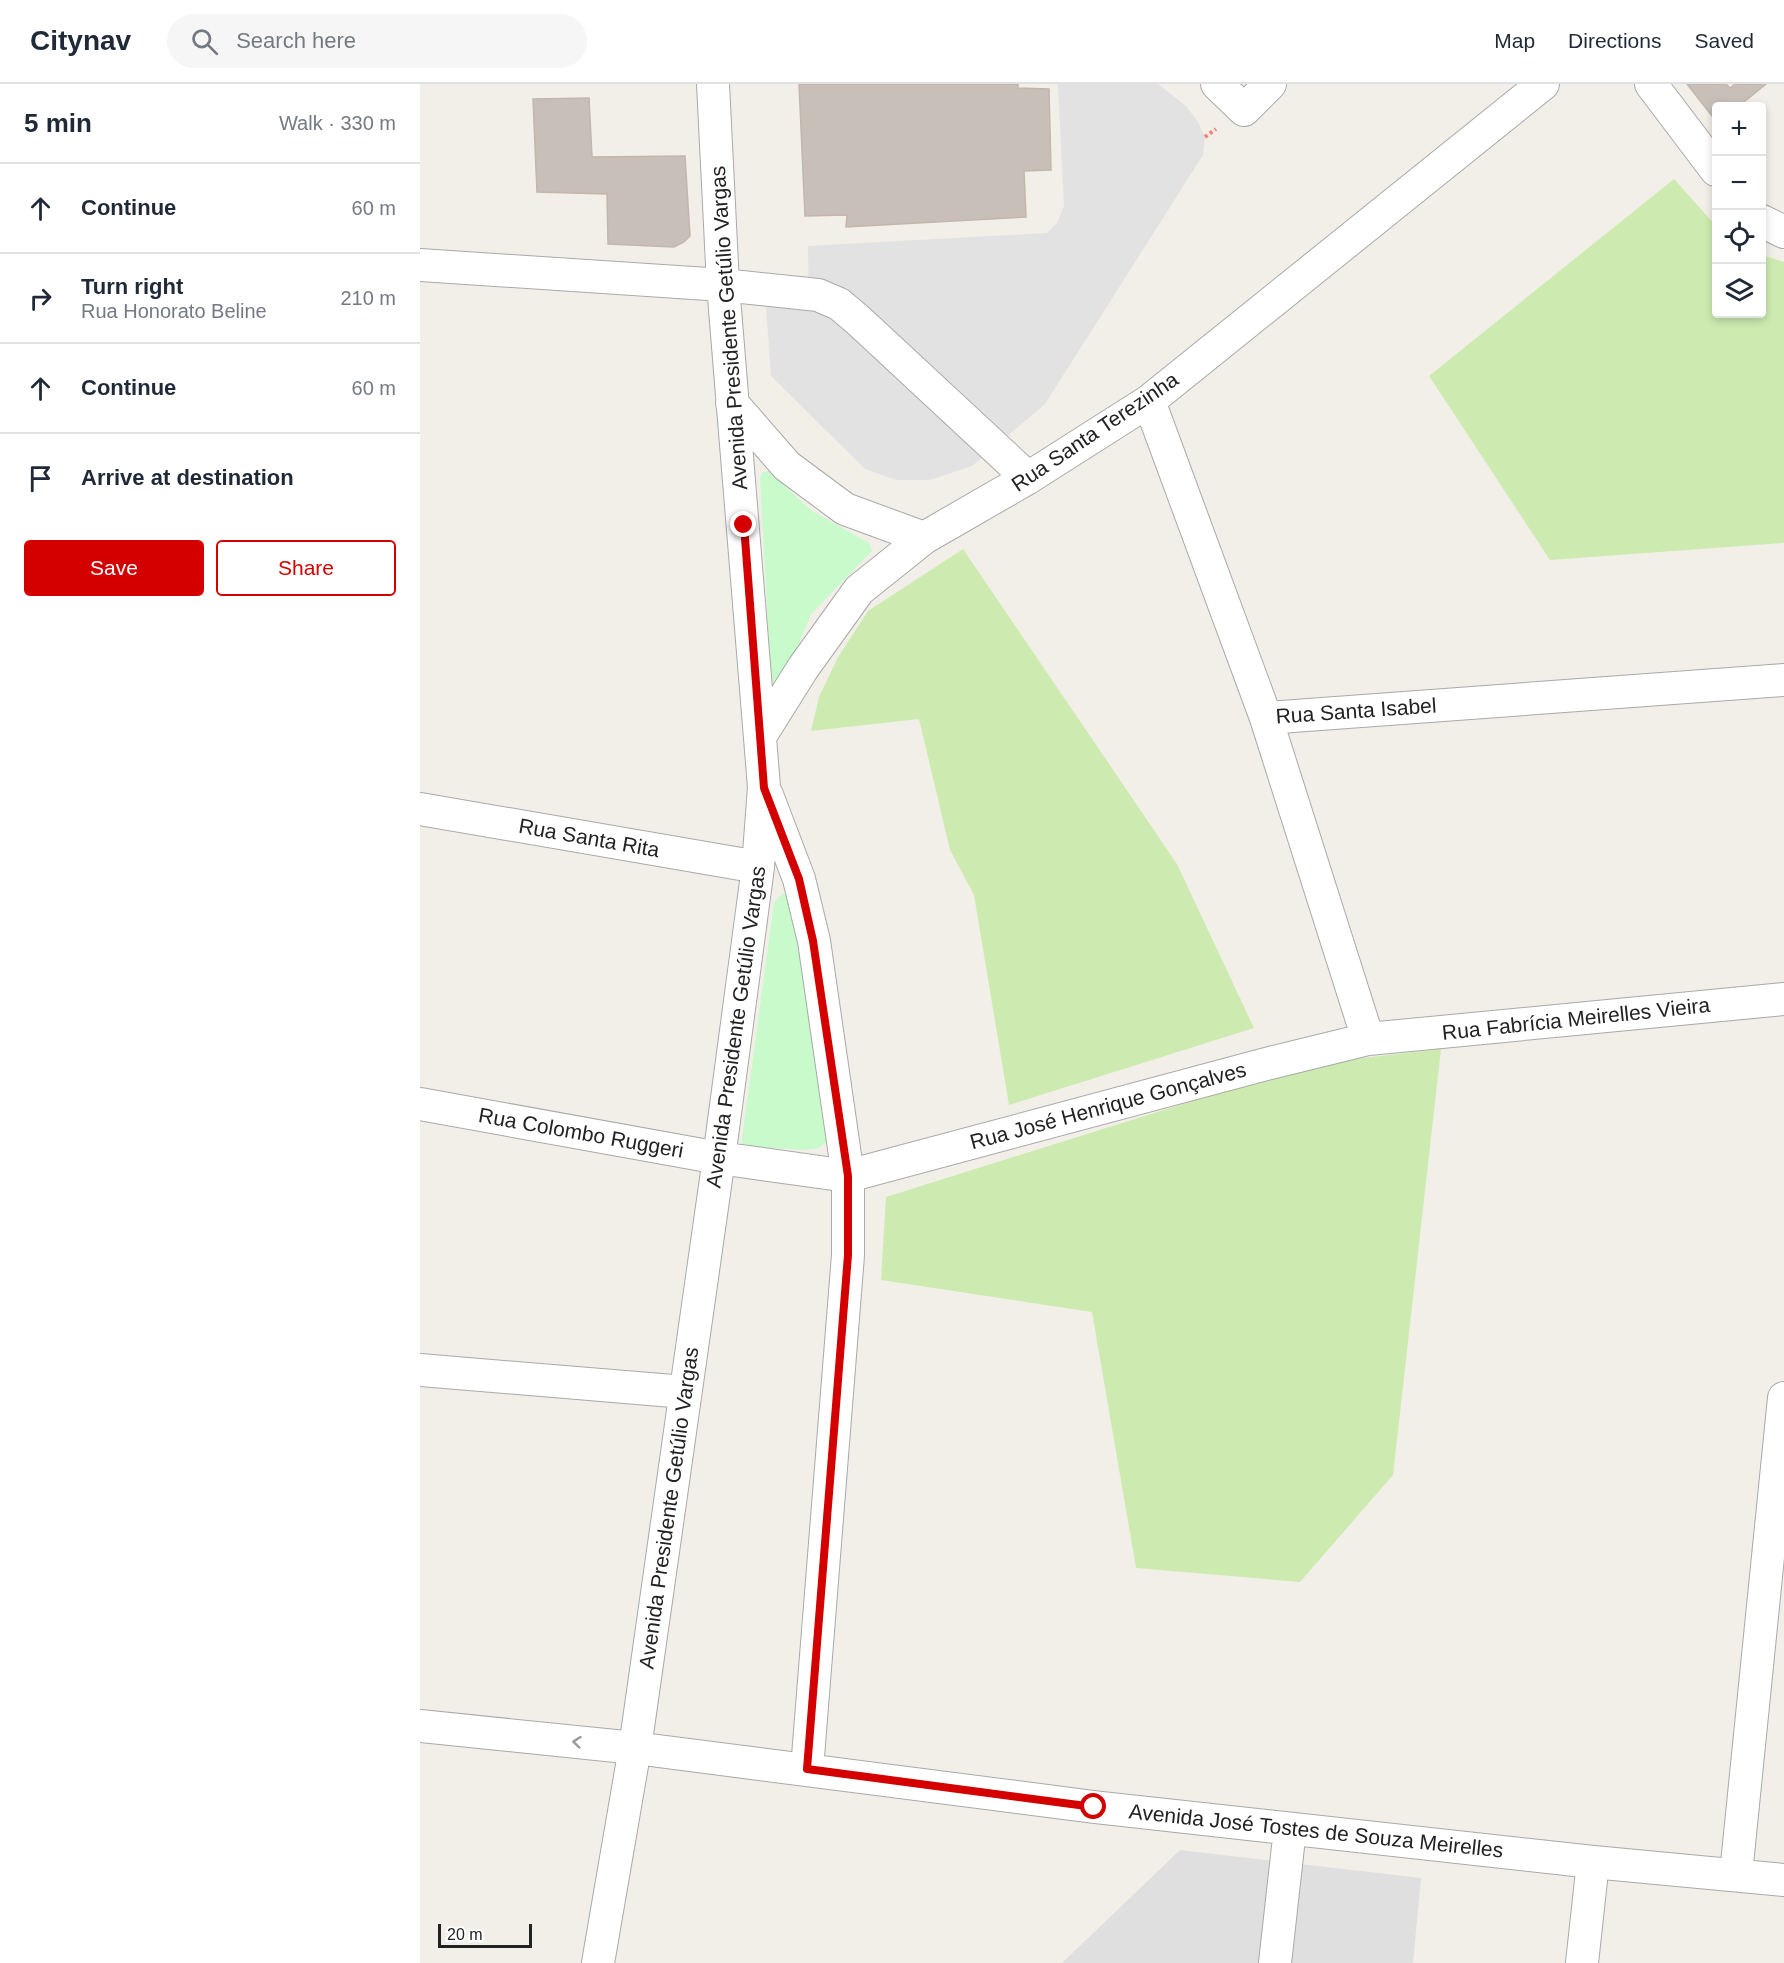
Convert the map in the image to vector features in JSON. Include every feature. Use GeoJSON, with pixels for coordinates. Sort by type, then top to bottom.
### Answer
{"type":"FeatureCollection","features":[{"type":"Feature","properties":{"kind":"street","name":"Avenida Presidente Getúlio Vargas"},"geometry":{"type":"LineString","coordinates":[[598,1963],[635,1748],[719,1158],[758,867],[764,788],[723,285],[713,84]]}},
{"type":"Feature","properties":{"kind":"street"},"geometry":{"type":"LineString","coordinates":[[1217,84],[1244,110],[1270,84]]}},
{"type":"Feature","properties":{"kind":"street","name":"Rua Santa Terezinha"},"geometry":{"type":"LineString","coordinates":[[761,735],[803,668],[859,590],[924,538],[1028,478],[1149,401],[1543,84]]}},
{"type":"Feature","properties":{"kind":"street"},"geometry":{"type":"LineString","coordinates":[[1651,84],[1712,165]]}},
{"type":"Feature","properties":{"kind":"street"},"geometry":{"type":"LineString","coordinates":[[420,265],[723,285],[818,294],[839,304],[1028,478]]}},
{"type":"Feature","properties":{"kind":"street","name":"Rua Santa Isabel"},"geometry":{"type":"LineString","coordinates":[[1149,401],[1266,718],[1784,680]]}},
{"type":"Feature","properties":{"kind":"street"},"geometry":{"type":"LineString","coordinates":[[732,403],[787,466],[844,509],[924,538]]}},
{"type":"Feature","properties":{"kind":"street"},"geometry":{"type":"LineString","coordinates":[[1266,718],[1368,1039]]}},
{"type":"Feature","properties":{"kind":"street"},"geometry":{"type":"LineString","coordinates":[[764,788],[799,879],[813,941],[848,1176],[848,1255],[807,1769]]}},
{"type":"Feature","properties":{"kind":"street","name":"Rua Santa Rita"},"geometry":{"type":"LineString","coordinates":[[420,809],[758,867]]}},
{"type":"Feature","properties":{"kind":"street","name":"Rua Fabrícia Meirelles Vieira"},"geometry":{"type":"LineString","coordinates":[[1368,1039],[1784,999]]}},
{"type":"Feature","properties":{"kind":"street","name":"Rua José Henrique Gonçalves"},"geometry":{"type":"LineString","coordinates":[[848,1176],[1270,1062],[1368,1039]]}},
{"type":"Feature","properties":{"kind":"street","name":"Rua Colombo Ruggeri"},"geometry":{"type":"LineString","coordinates":[[420,1104],[719,1158],[848,1176]]}},
{"type":"Feature","properties":{"kind":"street"},"geometry":{"type":"LineString","coordinates":[[420,1370],[685,1392]]}},
{"type":"Feature","properties":{"kind":"street"},"geometry":{"type":"LineString","coordinates":[[1736,1874],[1784,1398]]}},
{"type":"Feature","properties":{"kind":"street","name":"Avenida José Tostes de Souza Meirelles"},"geometry":{"type":"LineString","coordinates":[[420,1726],[635,1748],[1094,1807],[1593,1862],[1784,1880]]}},
{"type":"Feature","properties":{"kind":"street"},"geometry":{"type":"LineString","coordinates":[[1275,1963],[1290,1828]]}},
{"type":"Feature","properties":{"kind":"street"},"geometry":{"type":"LineString","coordinates":[[1582,1963],[1593,1862]]}},
{"type":"Feature","properties":{"kind":"shaded area"},"geometry":{"type":"Polygon","coordinates":[[[1058,84],[1158,84],[1186,106],[1198,122],[1205,137],[1203,155],[1045,404],[972,466],[930,480],[896,480],[865,469],[771,376],[766,306],[809,304],[808,246],[1047,233],[1057,223],[1064,206],[1058,84]]]}},
{"type":"Feature","properties":{"kind":"shaded area"},"geometry":{"type":"Polygon","coordinates":[[[1180,1850],[1421,1878],[1413,1963],[1062,1963],[1180,1850]]]}},
{"type":"Feature","properties":{"kind":"green space"},"geometry":{"type":"Polygon","coordinates":[[[1674,179],[1712,222],[1712,318],[1766,318],[1766,256],[1784,262],[1784,543],[1550,560],[1429,376],[1674,179]]]}},
{"type":"Feature","properties":{"kind":"green space"},"geometry":{"type":"Polygon","coordinates":[[[769,471],[812,511],[869,543],[872,551],[811,614],[785,680],[774,684],[771,679],[760,478],[763,472],[769,471]]]}},
{"type":"Feature","properties":{"kind":"green space"},"geometry":{"type":"Polygon","coordinates":[[[963,549],[1177,864],[1254,1028],[1009,1105],[974,895],[950,850],[919,719],[811,731],[819,697],[838,657],[868,611],[963,549]]]}},
{"type":"Feature","properties":{"kind":"green space"},"geometry":{"type":"Polygon","coordinates":[[[783,893],[793,903],[830,1139],[819,1148],[805,1150],[741,1146],[774,903],[783,893]]]}},
{"type":"Feature","properties":{"kind":"green space"},"geometry":{"type":"Polygon","coordinates":[[[1441,1049],[1393,1475],[1300,1582],[1136,1568],[1092,1312],[881,1280],[886,1197],[1310,1064],[1441,1049]]]}},
{"type":"Feature","properties":{"kind":"building"},"geometry":{"type":"Polygon","coordinates":[[[799,84],[1018,84],[1018,88],[1049,89],[1051,170],[1024,171],[1026,217],[846,227],[847,215],[805,216],[799,84]]]}},
{"type":"Feature","properties":{"kind":"building"},"geometry":{"type":"Polygon","coordinates":[[[1687,84],[1726,84],[1730,88],[1735,84],[1766,84],[1744,102],[1712,102],[1712,116],[1687,84]]]}},
{"type":"Feature","properties":{"kind":"building"},"geometry":{"type":"Polygon","coordinates":[[[589,98],[592,157],[685,156],[690,236],[684,242],[674,247],[608,244],[607,194],[537,192],[533,99],[589,98]]]}},
{"type":"Feature","properties":{"kind":"route"},"geometry":{"type":"LineString","coordinates":[[744,525],[764,788],[799,879],[813,941],[848,1176],[848,1255],[807,1769],[1094,1807]]}}]}
